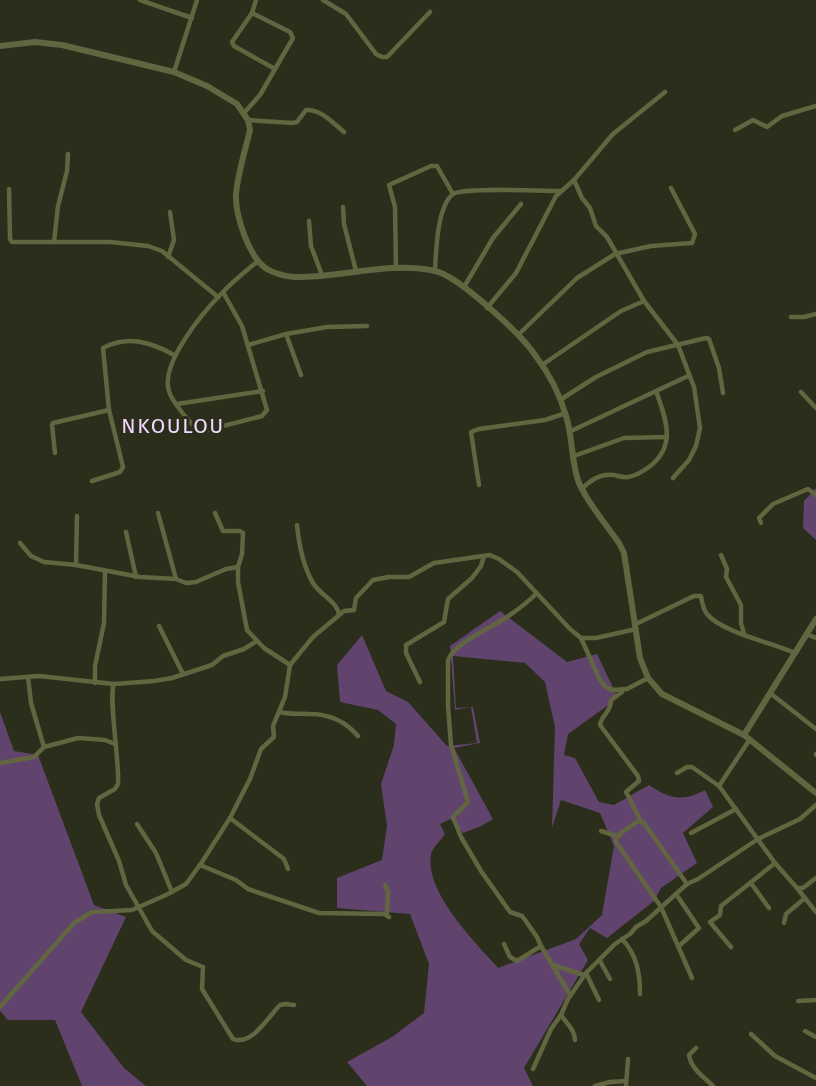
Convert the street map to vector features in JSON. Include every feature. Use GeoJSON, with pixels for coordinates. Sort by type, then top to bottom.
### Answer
{"type":"FeatureCollection","features":[{"type":"Feature","properties":{"kind":"street"},"geometry":{"type":"LineString","coordinates":[[140,0],[192,18]]}},
{"type":"Feature","properties":{"kind":"street"},"geometry":{"type":"LineString","coordinates":[[174,72],[197,0]]}},
{"type":"Feature","properties":{"kind":"street"},"geometry":{"type":"LineString","coordinates":[[256,0],[252,13],[232,42],[234,46],[275,69]]}},
{"type":"Feature","properties":{"kind":"street"},"geometry":{"type":"LineString","coordinates":[[322,0],[346,14],[376,54],[382,57],[387,57],[430,12]]}},
{"type":"Feature","properties":{"kind":"street"},"geometry":{"type":"LineString","coordinates":[[244,113],[260,96],[292,38],[292,34],[252,13]]}},
{"type":"Feature","properties":{"kind":"street"},"geometry":{"type":"LineString","coordinates":[[0,46],[35,42],[62,45],[174,72],[207,86],[237,104],[248,120],[250,130],[237,188],[236,204],[247,241],[265,269],[284,276],[307,277],[396,268],[435,271],[447,275],[464,287],[518,335],[542,365],[566,413],[571,431],[577,479],[624,553],[640,658],[648,678],[662,694],[744,735],[816,793]]}},
{"type":"Feature","properties":{"kind":"street"},"geometry":{"type":"LineString","coordinates":[[487,308],[516,273],[556,196],[574,180],[612,134],[664,92]]}},
{"type":"Feature","properties":{"kind":"street"},"geometry":{"type":"LineString","coordinates":[[735,130],[753,120],[767,127],[782,116],[816,106]]}},
{"type":"Feature","properties":{"kind":"street"},"geometry":{"type":"LineString","coordinates":[[248,120],[293,123],[297,122],[306,110],[312,110],[327,117],[344,132]]}},
{"type":"Feature","properties":{"kind":"street"},"geometry":{"type":"LineString","coordinates":[[54,242],[68,154]]}},
{"type":"Feature","properties":{"kind":"street"},"geometry":{"type":"LineString","coordinates":[[396,268],[395,207],[389,185],[434,165],[453,194]]}},
{"type":"Feature","properties":{"kind":"street"},"geometry":{"type":"LineString","coordinates":[[574,180],[582,198],[590,208],[596,226],[607,237],[644,301],[678,345],[694,387],[700,428],[696,446],[689,460],[673,478]]}},
{"type":"Feature","properties":{"kind":"street"},"geometry":{"type":"LineString","coordinates":[[518,335],[577,278],[615,254],[651,246],[692,243],[695,234],[670,188]]}},
{"type":"Feature","properties":{"kind":"street"},"geometry":{"type":"LineString","coordinates":[[9,189],[10,241],[132,243],[148,246],[162,251],[218,297]]}},
{"type":"Feature","properties":{"kind":"street"},"geometry":{"type":"LineString","coordinates":[[435,271],[441,219],[446,203],[453,194],[506,189],[561,191]]}},
{"type":"Feature","properties":{"kind":"street"},"geometry":{"type":"LineString","coordinates":[[464,287],[493,238],[521,204]]}},
{"type":"Feature","properties":{"kind":"street"},"geometry":{"type":"LineString","coordinates":[[343,207],[344,224],[356,271]]}},
{"type":"Feature","properties":{"kind":"street"},"geometry":{"type":"LineString","coordinates":[[168,257],[174,240],[170,212]]}},
{"type":"Feature","properties":{"kind":"street"},"geometry":{"type":"LineString","coordinates":[[309,221],[311,246],[322,275]]}},
{"type":"Feature","properties":{"kind":"street"},"geometry":{"type":"LineString","coordinates":[[223,292],[242,326],[267,405],[266,414],[204,432],[195,428],[170,395],[168,388],[170,365],[174,355],[218,297],[223,292],[258,261]]}},
{"type":"Feature","properties":{"kind":"street"},"geometry":{"type":"LineString","coordinates":[[542,365],[621,311],[644,301]]}},
{"type":"Feature","properties":{"kind":"street"},"geometry":{"type":"LineString","coordinates":[[791,317],[816,314]]}},
{"type":"Feature","properties":{"kind":"street"},"geometry":{"type":"LineString","coordinates":[[248,345],[286,334],[327,327],[367,326]]}},
{"type":"Feature","properties":{"kind":"street"},"geometry":{"type":"LineString","coordinates":[[286,334],[301,375]]}},
{"type":"Feature","properties":{"kind":"street"},"geometry":{"type":"LineString","coordinates":[[560,400],[624,362],[647,352],[702,338],[709,339],[719,368],[723,393]]}},
{"type":"Feature","properties":{"kind":"street"},"geometry":{"type":"LineString","coordinates":[[92,481],[120,472],[123,467],[109,410],[103,348],[131,341],[146,342],[174,355]]}},
{"type":"Feature","properties":{"kind":"street"},"geometry":{"type":"LineString","coordinates":[[571,431],[688,376]]}},
{"type":"Feature","properties":{"kind":"street"},"geometry":{"type":"LineString","coordinates":[[177,404],[263,391]]}},
{"type":"Feature","properties":{"kind":"street"},"geometry":{"type":"LineString","coordinates":[[582,489],[594,478],[608,475],[625,477],[641,473],[662,455],[667,437],[664,413],[656,391]]}},
{"type":"Feature","properties":{"kind":"street"},"geometry":{"type":"LineString","coordinates":[[801,392],[816,408]]}},
{"type":"Feature","properties":{"kind":"street"},"geometry":{"type":"LineString","coordinates":[[55,453],[52,425],[54,423],[109,410]]}},
{"type":"Feature","properties":{"kind":"street"},"geometry":{"type":"LineString","coordinates":[[479,485],[471,432],[545,420],[566,413]]}},
{"type":"Feature","properties":{"kind":"street"},"geometry":{"type":"LineString","coordinates":[[574,456],[624,438],[667,437]]}},
{"type":"Feature","properties":{"kind":"street"},"geometry":{"type":"LineString","coordinates":[[761,523],[759,518],[773,504],[808,489],[816,495]]}},
{"type":"Feature","properties":{"kind":"street"},"geometry":{"type":"LineString","coordinates":[[158,513],[176,579]]}},
{"type":"Feature","properties":{"kind":"street"},"geometry":{"type":"LineString","coordinates":[[215,513],[223,531],[237,530],[243,533],[238,567],[239,589],[246,627],[264,648],[290,664]]}},
{"type":"Feature","properties":{"kind":"street"},"geometry":{"type":"LineString","coordinates":[[76,516],[76,565]]}},
{"type":"Feature","properties":{"kind":"street"},"geometry":{"type":"LineString","coordinates":[[297,525],[303,559],[312,581],[323,596],[337,607],[339,615]]}},
{"type":"Feature","properties":{"kind":"street"},"geometry":{"type":"LineString","coordinates":[[126,532],[136,577]]}},
{"type":"Feature","properties":{"kind":"street"},"geometry":{"type":"LineString","coordinates":[[20,543],[38,561],[76,565],[136,577],[176,579],[186,583],[238,567]]}},
{"type":"Feature","properties":{"kind":"street"},"geometry":{"type":"LineString","coordinates":[[721,555],[727,569],[726,578],[741,605],[741,623],[744,634]]}},
{"type":"Feature","properties":{"kind":"street"},"geometry":{"type":"LineString","coordinates":[[420,682],[406,653],[406,645],[444,622],[448,599],[472,578],[481,566],[484,556]]}},
{"type":"Feature","properties":{"kind":"street"},"geometry":{"type":"LineString","coordinates":[[0,1007],[78,920],[92,912],[127,911],[139,908],[186,884],[230,818],[250,779],[261,750],[274,737],[273,726],[287,691],[290,664],[308,641],[344,611],[354,610],[356,598],[373,580],[389,577],[410,578],[434,563],[495,556],[508,564],[581,638],[600,680],[607,688],[627,689]]}},
{"type":"Feature","properties":{"kind":"street"},"geometry":{"type":"LineString","coordinates":[[95,683],[95,666],[104,623],[105,571]]}},
{"type":"Feature","properties":{"kind":"street"},"geometry":{"type":"LineString","coordinates":[[537,592],[520,607],[450,654],[447,665],[447,706],[451,745],[468,799],[466,805],[453,817],[461,837],[495,892],[510,912],[522,916],[525,920],[570,995]]}},
{"type":"Feature","properties":{"kind":"street"},"geometry":{"type":"LineString","coordinates":[[581,638],[596,638],[636,627],[701,596],[704,608],[710,617],[744,634],[795,653]]}},
{"type":"Feature","properties":{"kind":"street"},"geometry":{"type":"LineString","coordinates":[[744,735],[816,619]]}},
{"type":"Feature","properties":{"kind":"street"},"geometry":{"type":"LineString","coordinates":[[159,626],[183,674]]}},
{"type":"Feature","properties":{"kind":"street"},"geometry":{"type":"LineString","coordinates":[[806,634],[816,638]]}},
{"type":"Feature","properties":{"kind":"street"},"geometry":{"type":"LineString","coordinates":[[0,679],[45,676],[114,684],[154,681],[212,665],[223,656],[239,652],[257,641]]}},
{"type":"Feature","properties":{"kind":"street"},"geometry":{"type":"LineString","coordinates":[[28,677],[31,703],[44,747]]}},
{"type":"Feature","properties":{"kind":"street"},"geometry":{"type":"LineString","coordinates":[[648,678],[616,695],[611,700],[610,711],[600,721],[600,725],[638,776],[639,781],[626,792],[641,821],[687,884]]}},
{"type":"Feature","properties":{"kind":"street"},"geometry":{"type":"LineString","coordinates":[[114,684],[111,691],[118,784],[115,789],[99,798],[98,808],[126,885],[152,931],[186,960],[202,967],[202,989],[232,1039],[242,1040],[251,1035],[280,1005],[294,1005]]}},
{"type":"Feature","properties":{"kind":"street"},"geometry":{"type":"LineString","coordinates":[[770,693],[816,729]]}},
{"type":"Feature","properties":{"kind":"street"},"geometry":{"type":"LineString","coordinates":[[280,712],[334,718],[347,724],[358,736]]}},
{"type":"Feature","properties":{"kind":"street"},"geometry":{"type":"LineString","coordinates":[[0,763],[34,757],[44,747],[78,738],[105,740],[115,744]]}},
{"type":"Feature","properties":{"kind":"street"},"geometry":{"type":"LineString","coordinates":[[719,786],[750,740]]}},
{"type":"Feature","properties":{"kind":"street"},"geometry":{"type":"LineString","coordinates":[[677,773],[687,767],[692,767],[719,786],[775,863],[816,912]]}},
{"type":"Feature","properties":{"kind":"street"},"geometry":{"type":"LineString","coordinates":[[533,1069],[570,995],[585,974],[615,944],[646,921],[687,884],[758,839],[794,822],[816,804]]}},
{"type":"Feature","properties":{"kind":"street"},"geometry":{"type":"LineString","coordinates":[[691,833],[736,809]]}},
{"type":"Feature","properties":{"kind":"street"},"geometry":{"type":"LineString","coordinates":[[230,818],[284,859],[288,869]]}},
{"type":"Feature","properties":{"kind":"street"},"geometry":{"type":"LineString","coordinates":[[641,821],[620,835],[616,842],[661,907],[692,978]]}},
{"type":"Feature","properties":{"kind":"street"},"geometry":{"type":"LineString","coordinates":[[136,824],[156,853],[172,892]]}},
{"type":"Feature","properties":{"kind":"street"},"geometry":{"type":"LineString","coordinates":[[602,831],[620,835]]}},
{"type":"Feature","properties":{"kind":"street"},"geometry":{"type":"LineString","coordinates":[[731,947],[710,922],[720,915],[721,906],[775,863]]}},
{"type":"Feature","properties":{"kind":"street"},"geometry":{"type":"LineString","coordinates":[[200,865],[236,880],[248,889],[319,913],[388,916],[388,892],[385,885]]}},
{"type":"Feature","properties":{"kind":"street"},"geometry":{"type":"LineString","coordinates":[[797,888],[803,888],[816,878]]}},
{"type":"Feature","properties":{"kind":"street"},"geometry":{"type":"LineString","coordinates":[[751,883],[769,908]]}},
{"type":"Feature","properties":{"kind":"street"},"geometry":{"type":"LineString","coordinates":[[676,894],[699,926],[698,932],[679,946]]}},
{"type":"Feature","properties":{"kind":"street"},"geometry":{"type":"LineString","coordinates":[[784,923],[786,914],[805,898]]}},
{"type":"Feature","properties":{"kind":"street"},"geometry":{"type":"LineString","coordinates":[[622,939],[636,960],[640,977],[640,994]]}},
{"type":"Feature","properties":{"kind":"street"},"geometry":{"type":"LineString","coordinates":[[504,944],[510,957],[517,961],[541,946]]}},
{"type":"Feature","properties":{"kind":"street"},"geometry":{"type":"LineString","coordinates":[[600,961],[610,979]]}},
{"type":"Feature","properties":{"kind":"street"},"geometry":{"type":"LineString","coordinates":[[552,964],[585,974],[599,1000]]}},
{"type":"Feature","properties":{"kind":"street"},"geometry":{"type":"LineString","coordinates":[[798,1001],[816,1000]]}},
{"type":"Feature","properties":{"kind":"street"},"geometry":{"type":"LineString","coordinates":[[561,1015],[575,1035],[575,1040]]}},
{"type":"Feature","properties":{"kind":"street"},"geometry":{"type":"LineString","coordinates":[[805,1031],[816,1037]]}},
{"type":"Feature","properties":{"kind":"street"},"geometry":{"type":"LineString","coordinates":[[751,1034],[776,1056],[816,1078]]}},
{"type":"Feature","properties":{"kind":"street"},"geometry":{"type":"LineString","coordinates":[[696,1048],[689,1055],[689,1059],[713,1086]]}},
{"type":"Feature","properties":{"kind":"street"},"geometry":{"type":"LineString","coordinates":[[595,1086],[626,1084],[628,1059]]}},
{"type":"Feature","properties":{"kind":"shaded area"},"geometry":{"type":"Polygon","coordinates":[[[816,488],[816,540],[803,528],[804,501],[816,488]]]}},
{"type":"Feature","properties":{"kind":"shaded area"},"geometry":{"type":"Polygon","coordinates":[[[500,611],[567,662],[597,654],[618,698],[568,734],[564,755],[575,758],[599,802],[614,805],[649,785],[676,797],[690,796],[705,790],[713,807],[683,833],[697,863],[661,888],[654,901],[607,938],[590,928],[579,944],[588,960],[524,1068],[533,1086],[367,1086],[347,1062],[392,1037],[424,1013],[429,964],[410,914],[337,908],[337,878],[382,860],[387,826],[381,784],[394,745],[396,724],[378,710],[340,702],[337,665],[362,635],[386,691],[408,702],[447,746],[477,743],[471,707],[473,707],[480,743],[454,748],[493,819],[463,833],[450,819],[440,824],[445,834],[432,851],[431,869],[443,900],[477,945],[498,968],[576,939],[602,915],[614,846],[600,813],[561,800],[552,828],[555,727],[545,682],[525,663],[453,656],[456,708],[470,707],[455,710],[450,646],[500,611]]]}},
{"type":"Feature","properties":{"kind":"shaded area"},"geometry":{"type":"Polygon","coordinates":[[[0,712],[14,751],[38,755],[94,905],[126,917],[81,1012],[124,1068],[146,1086],[82,1086],[55,1020],[8,1020],[0,1011],[0,712]]]}},
{"type":"Feature","properties":{"kind":"district","name":"NKOULOU"},"geometry":{"type":"Point","coordinates":[173,426]}}]}
